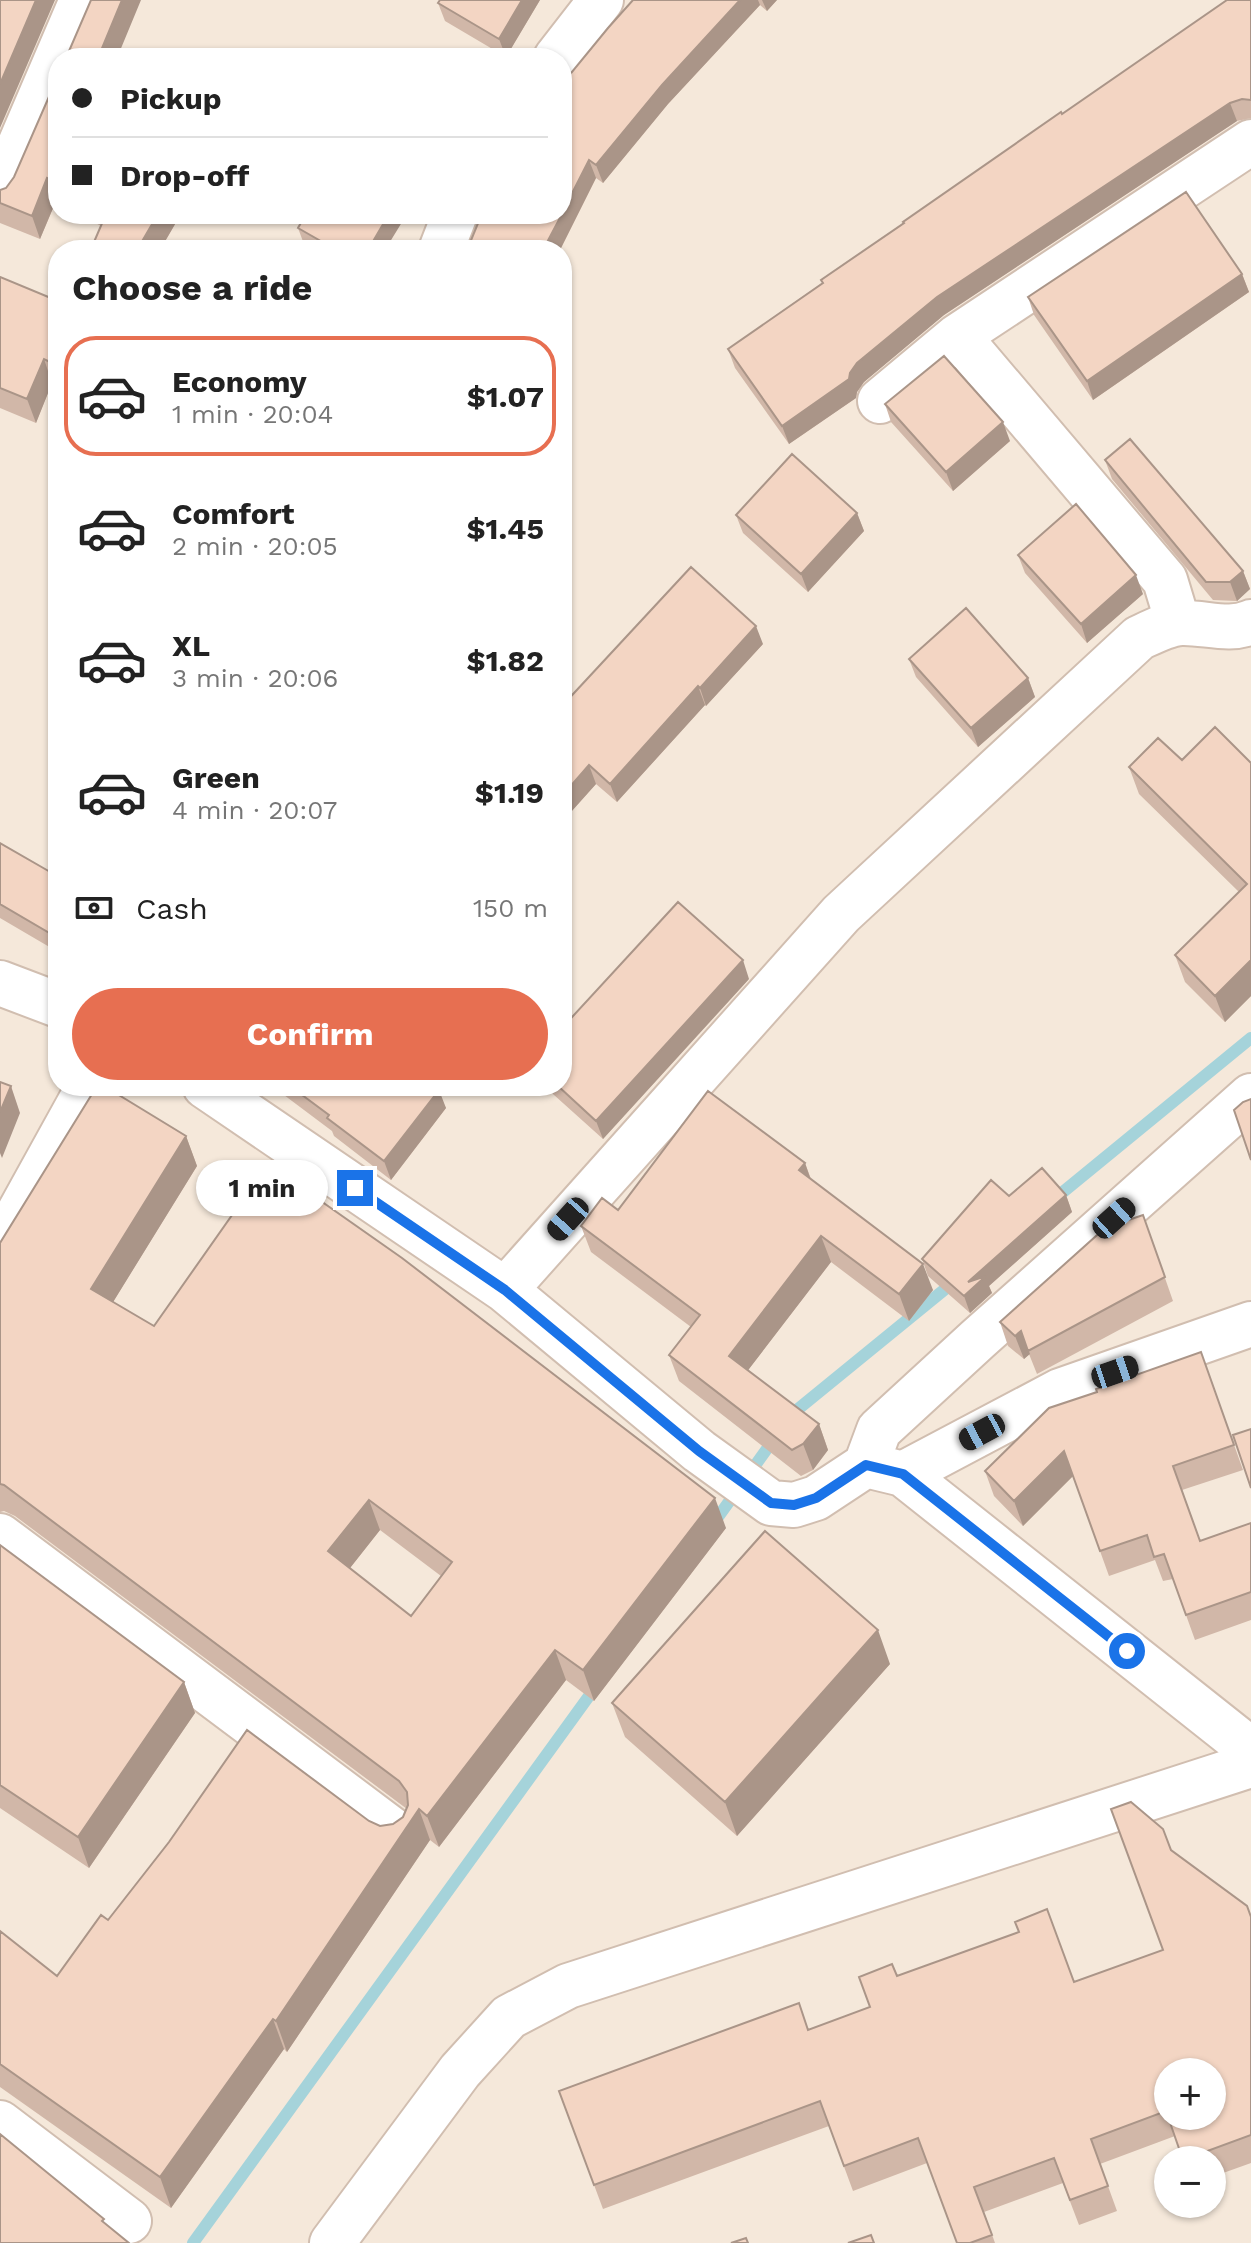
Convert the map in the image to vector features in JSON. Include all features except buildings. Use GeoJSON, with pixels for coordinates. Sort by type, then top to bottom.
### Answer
{"type":"FeatureCollection","features":[{"type":"Feature","properties":{"kind":"street"},"geometry":{"type":"LineString","coordinates":[[61,48],[82,0]]}},
{"type":"Feature","properties":{"kind":"street"},"geometry":{"type":"LineString","coordinates":[[564,48],[601,0]]}},
{"type":"Feature","properties":{"kind":"street"},"geometry":{"type":"LineString","coordinates":[[0,191],[48,79]]}},
{"type":"Feature","properties":{"kind":"street"},"geometry":{"type":"LineString","coordinates":[[880,401],[958,336],[1251,142]]}},
{"type":"Feature","properties":{"kind":"street"},"geometry":{"type":"LineString","coordinates":[[958,336],[1165,580],[1178,623]]}},
{"type":"Feature","properties":{"kind":"street"},"geometry":{"type":"LineString","coordinates":[[505,1290],[841,914],[1139,638],[1178,623],[1242,627],[1251,622]]}},
{"type":"Feature","properties":{"kind":"street"},"geometry":{"type":"LineString","coordinates":[[0,983],[48,1001]]}},
{"type":"Feature","properties":{"kind":"street"},"geometry":{"type":"LineString","coordinates":[[0,1247],[83,1096]]}},
{"type":"Feature","properties":{"kind":"street"},"geometry":{"type":"LineString","coordinates":[[220,1096],[505,1290],[699,1451],[771,1503],[794,1505],[816,1498],[1060,1391],[1251,1324]]}},
{"type":"Feature","properties":{"kind":"street"},"geometry":{"type":"LineString","coordinates":[[1251,1096],[879,1430],[884,1469],[1251,1750]]}},
{"type":"Feature","properties":{"kind":"street"},"geometry":{"type":"LineString","coordinates":[[0,1536],[395,1832]]}},
{"type":"Feature","properties":{"kind":"street"},"geometry":{"type":"LineString","coordinates":[[332,2243],[460,2071],[509,2017],[521,2010],[568,1986],[1251,1765]]}},
{"type":"Feature","properties":{"kind":"street"},"geometry":{"type":"LineString","coordinates":[[0,2123],[129,2221]]}},
{"type":"Feature","properties":{"kind":"shaded area"},"geometry":{"type":"Polygon","coordinates":[[[0,0],[1251,0],[1251,2243],[0,2243],[0,0]]]}},
{"type":"Feature","properties":{"kind":"waterway"},"geometry":{"type":"LineString","coordinates":[[1052,1201],[1251,1038]]}},
{"type":"Feature","properties":{"kind":"waterway"},"geometry":{"type":"LineString","coordinates":[[788,1420],[955,1281]]}},
{"type":"Feature","properties":{"kind":"waterway"},"geometry":{"type":"LineString","coordinates":[[713,1524],[774,1439]]}},
{"type":"Feature","properties":{"kind":"waterway"},"geometry":{"type":"LineString","coordinates":[[193,2243],[597,1685]]}},
{"type":"Feature","properties":{"kind":"route"},"geometry":{"type":"LineString","coordinates":[[355,1188],[505,1290],[699,1451],[771,1503],[794,1505],[816,1498],[866,1465],[903,1474],[1127,1651]]}}]}
